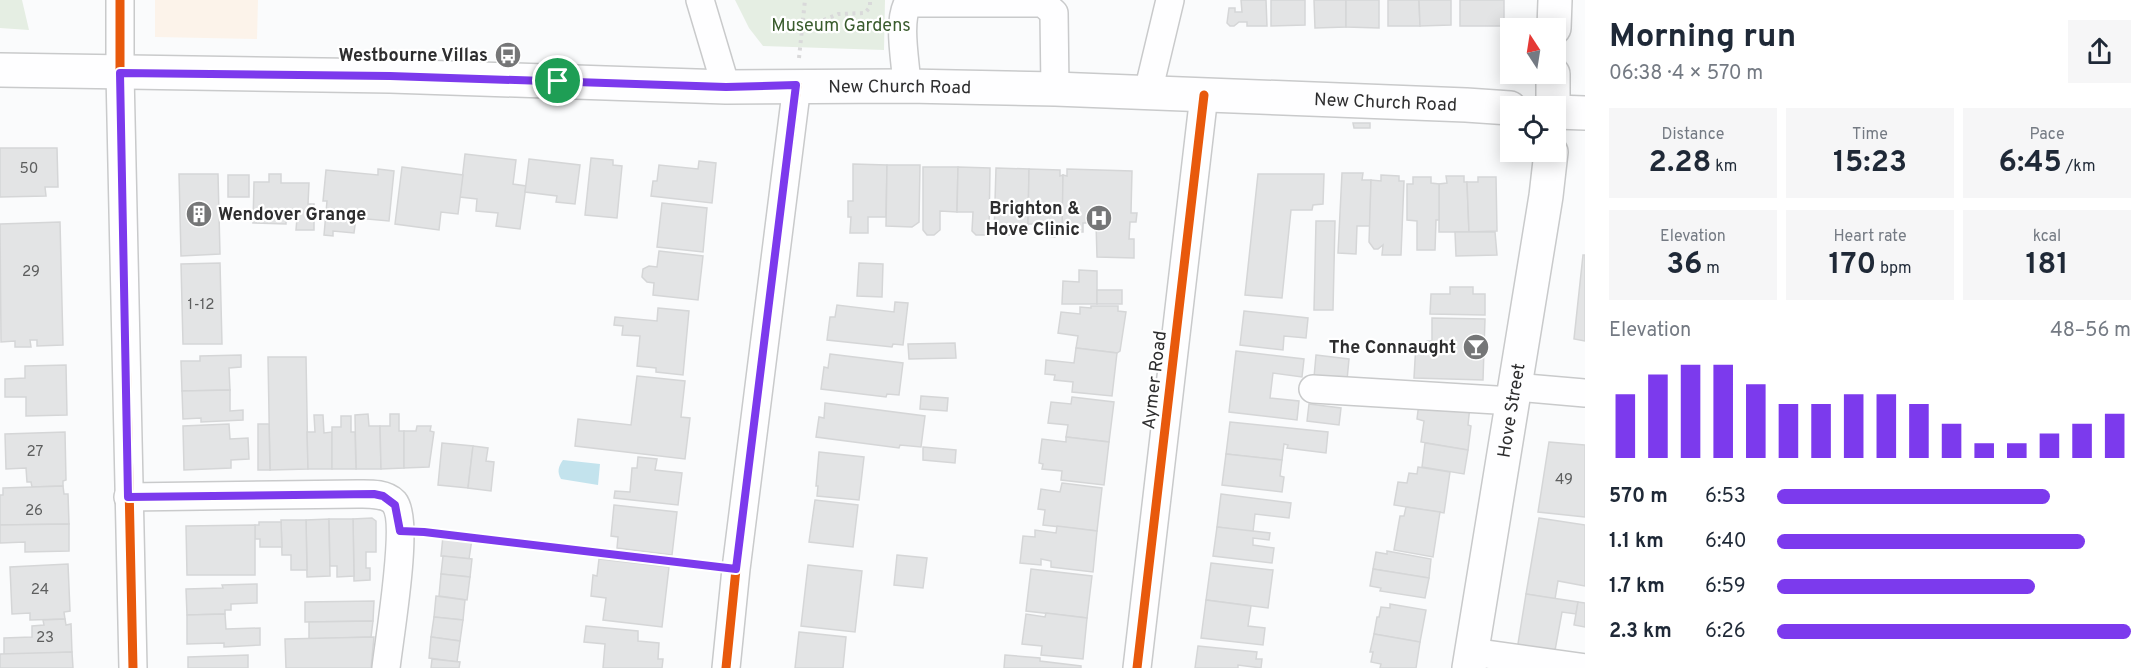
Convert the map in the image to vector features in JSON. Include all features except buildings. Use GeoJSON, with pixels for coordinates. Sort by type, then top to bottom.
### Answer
{"type":"FeatureCollection","features":[{"type":"Feature","properties":{"kind":"main road"},"geometry":{"type":"LineString","coordinates":[[1554,0],[1554,18]]}},
{"type":"Feature","properties":{"kind":"main road","name":"New Church Road"},"geometry":{"type":"LineString","coordinates":[[0,70],[390,76],[726,87],[796,85],[1056,89],[1500,107]]}},
{"type":"Feature","properties":{"kind":"main road"},"geometry":{"type":"LineString","coordinates":[[1566,112],[1585,113]]}},
{"type":"Feature","properties":{"kind":"main road","name":"Hove Street"},"geometry":{"type":"LineString","coordinates":[[1471,660],[1550,162]]}},
{"type":"Feature","properties":{"kind":"street"},"geometry":{"type":"LineString","coordinates":[[120,0],[133,668]]}},
{"type":"Feature","properties":{"kind":"street"},"geometry":{"type":"LineString","coordinates":[[700,0],[726,87]]}},
{"type":"Feature","properties":{"kind":"street"},"geometry":{"type":"LineString","coordinates":[[1148,92],[1170,0]]}},
{"type":"Feature","properties":{"kind":"street"},"geometry":{"type":"LineString","coordinates":[[907,86],[901,6],[923,2],[1043,3],[1054,13],[1056,89]]}},
{"type":"Feature","properties":{"kind":"street"},"geometry":{"type":"LineString","coordinates":[[726,668],[736,569],[796,85]]}},
{"type":"Feature","properties":{"kind":"street","name":"Aymer Road"},"geometry":{"type":"LineString","coordinates":[[1137,668],[1204,95]]}},
{"type":"Feature","properties":{"kind":"street"},"geometry":{"type":"LineString","coordinates":[[1313,389],[1514,394],[1585,393]]}},
{"type":"Feature","properties":{"kind":"street"},"geometry":{"type":"LineString","coordinates":[[128,497],[374,494],[383,496],[395,505],[400,531],[386,668]]}},
{"type":"Feature","properties":{"kind":"street"},"geometry":{"type":"LineString","coordinates":[[1471,660],[1585,668]]}},
{"type":"Feature","properties":{"kind":"path"},"geometry":{"type":"LineString","coordinates":[[796,85],[805,0]]}},
{"type":"Feature","properties":{"kind":"path"},"geometry":{"type":"LineString","coordinates":[[802,30],[838,14],[865,13],[870,7],[870,0]]}},
{"type":"Feature","properties":{"kind":"path"},"geometry":{"type":"LineString","coordinates":[[400,531],[736,569]]}},
{"type":"Feature","properties":{"kind":"shaded area"},"geometry":{"type":"Polygon","coordinates":[[[155,0],[258,0],[257,39],[155,37],[155,0]]]}},
{"type":"Feature","properties":{"kind":"green space"},"geometry":{"type":"Polygon","coordinates":[[[0,0],[22,0],[29,30],[0,28],[0,0]]]}},
{"type":"Feature","properties":{"kind":"green space","name":"Museum Gardens"},"geometry":{"type":"Polygon","coordinates":[[[735,0],[885,0],[884,50],[763,46],[749,28],[735,0]]]}},
{"type":"Feature","properties":{"kind":"water"},"geometry":{"type":"Polygon","coordinates":[[[563,460],[600,464],[598,485],[561,479],[559,469],[563,460]]]}},
{"type":"Feature","properties":{"kind":"cycle path"},"geometry":{"type":"LineString","coordinates":[[120,0],[133,668]]}},
{"type":"Feature","properties":{"kind":"cycle path"},"geometry":{"type":"LineString","coordinates":[[726,668],[736,569],[797,85]]}},
{"type":"Feature","properties":{"kind":"cycle path"},"geometry":{"type":"LineString","coordinates":[[1137,668],[1204,95]]}},
{"type":"Feature","properties":{"kind":"place","name":"Westbourne Villas"},"geometry":{"type":"Point","coordinates":[508,55]}},
{"type":"Feature","properties":{"kind":"place","name":"Wendover Grange"},"geometry":{"type":"Point","coordinates":[199,214]}},
{"type":"Feature","properties":{"kind":"place","name":"Brighton & Hove Clinic"},"geometry":{"type":"Point","coordinates":[1099,218]}},
{"type":"Feature","properties":{"kind":"place","name":"The Connaught"},"geometry":{"type":"Point","coordinates":[1476,347]}},
{"type":"Feature","properties":{"kind":"route"},"geometry":{"type":"LineString","coordinates":[[120,73],[390,76],[558,81],[726,87],[796,85],[736,569],[400,531],[400,520],[395,505],[383,496],[374,494],[128,497],[120,73]]}}]}
